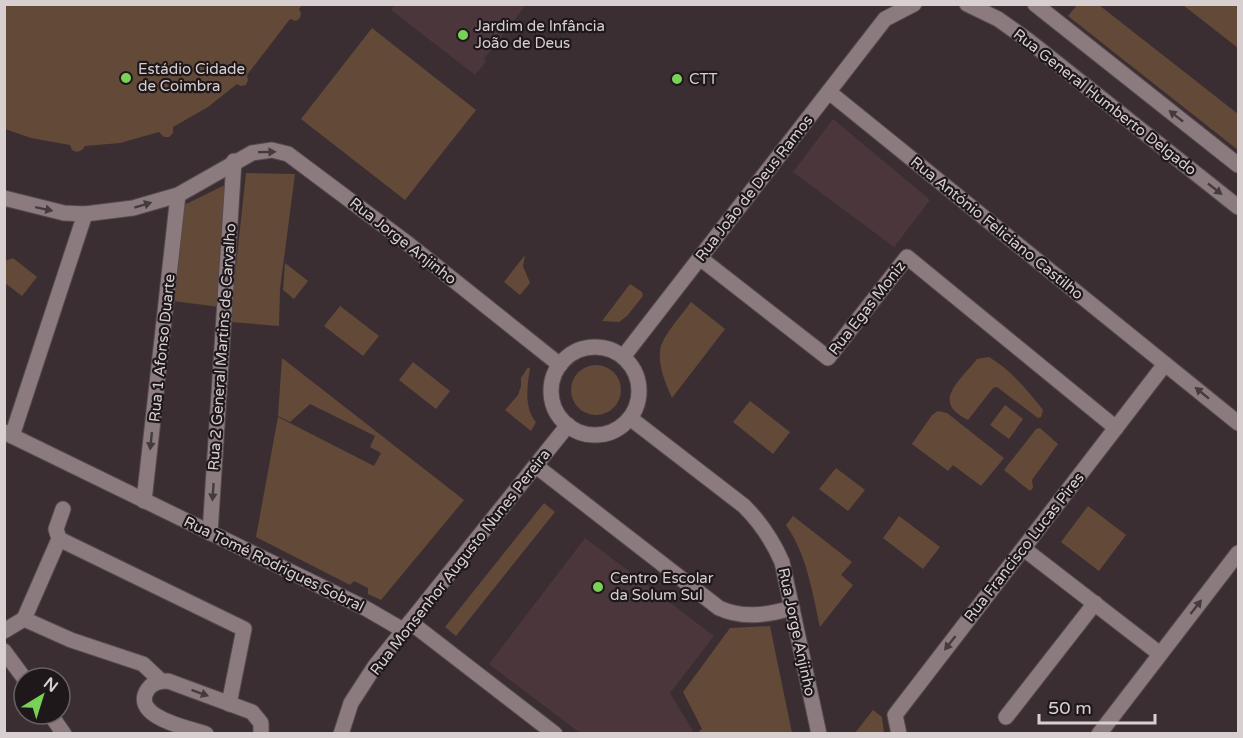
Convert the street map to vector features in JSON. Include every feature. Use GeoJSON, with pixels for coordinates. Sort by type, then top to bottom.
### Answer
{"type":"FeatureCollection","features":[{"type":"Feature","properties":{"kind":"street","name":"Rua João de Deus Ramos"},"geometry":{"type":"LineString","coordinates":[[623,357],[829,92],[887,12],[914,4]]}},
{"type":"Feature","properties":{"kind":"street","name":"Rua General Humberto Delgado"},"geometry":{"type":"LineString","coordinates":[[967,4],[999,19],[1029,41],[1239,207]]}},
{"type":"Feature","properties":{"kind":"street"},"geometry":{"type":"LineString","coordinates":[[1035,4],[1239,165]]}},
{"type":"Feature","properties":{"kind":"street","name":"Rua António Feliciano Castilho"},"geometry":{"type":"LineString","coordinates":[[829,92],[1239,423]]}},
{"type":"Feature","properties":{"kind":"street","name":"Rua Jorge Anjinho"},"geometry":{"type":"LineString","coordinates":[[4,198],[64,213],[86,214],[133,208],[178,195],[234,161],[252,153],[272,150],[288,154],[407,243],[560,365]]}},
{"type":"Feature","properties":{"kind":"street","name":"Rua 2 General Martins de Carvalho"},"geometry":{"type":"LineString","coordinates":[[210,533],[234,161]]}},
{"type":"Feature","properties":{"kind":"street","name":"Rua 1 Afonso Duarte"},"geometry":{"type":"LineString","coordinates":[[144,501],[178,195]]}},
{"type":"Feature","properties":{"kind":"street"},"geometry":{"type":"LineString","coordinates":[[8,434],[86,214]]}},
{"type":"Feature","properties":{"kind":"street","name":"Rua Egas Moniz"},"geometry":{"type":"LineString","coordinates":[[700,258],[828,358],[907,257],[1116,428]]}},
{"type":"Feature","properties":{"kind":"street"},"geometry":{"type":"LineString","coordinates":[[597,347],[611,350],[623,357],[633,368],[638,381],[639,395],[636,408],[630,418],[620,428],[607,434],[593,435],[568,426],[559,416],[553,404],[551,390],[560,365],[570,355],[583,349],[597,347]]}},
{"type":"Feature","properties":{"kind":"street","name":"Rua Francisco Lucas Pires"},"geometry":{"type":"LineString","coordinates":[[899,734],[895,715],[1165,364]]}},
{"type":"Feature","properties":{"kind":"street","name":"Rua Jorge Anjinho"},"geometry":{"type":"LineString","coordinates":[[630,418],[744,506],[771,538],[782,562],[819,734]]}},
{"type":"Feature","properties":{"kind":"street","name":"Rua Monsenhor Augusto Nunes Pereira"},"geometry":{"type":"LineString","coordinates":[[341,734],[351,703],[375,666],[568,426]]}},
{"type":"Feature","properties":{"kind":"street","name":"Rua Tomé Rodrigues Sobral"},"geometry":{"type":"LineString","coordinates":[[8,434],[406,626],[555,734]]}},
{"type":"Feature","properties":{"kind":"street"},"geometry":{"type":"LineString","coordinates":[[536,466],[719,608],[737,615],[771,614],[792,608]]}},
{"type":"Feature","properties":{"kind":"street"},"geometry":{"type":"LineString","coordinates":[[4,631],[24,620],[59,539],[56,529],[63,509]]}},
{"type":"Feature","properties":{"kind":"street"},"geometry":{"type":"LineString","coordinates":[[59,539],[244,629],[230,704]]}},
{"type":"Feature","properties":{"kind":"street"},"geometry":{"type":"LineString","coordinates":[[1024,549],[1160,654]]}},
{"type":"Feature","properties":{"kind":"street"},"geometry":{"type":"LineString","coordinates":[[1099,734],[1239,553]]}},
{"type":"Feature","properties":{"kind":"street"},"geometry":{"type":"LineString","coordinates":[[1006,717],[1095,603]]}},
{"type":"Feature","properties":{"kind":"street"},"geometry":{"type":"LineString","coordinates":[[24,620],[71,640],[143,664],[161,681]]}},
{"type":"Feature","properties":{"kind":"street"},"geometry":{"type":"LineString","coordinates":[[4,651],[15,666]]}},
{"type":"Feature","properties":{"kind":"street"},"geometry":{"type":"LineString","coordinates":[[206,734],[157,717],[148,710],[145,705],[149,687],[161,681],[168,681],[252,712],[261,723],[261,734]]}},
{"type":"Feature","properties":{"kind":"shaded area","name":"Estádio Cidade de Coimbra"},"geometry":{"type":"Polygon","coordinates":[[[5,4],[302,5],[299,9],[300,18],[296,21],[290,19],[247,75],[246,85],[237,84],[208,107],[173,127],[173,133],[169,137],[164,137],[159,132],[120,143],[85,146],[77,152],[72,150],[70,145],[31,138],[5,129],[5,4]]]}},
{"type":"Feature","properties":{"kind":"shaded area","name":"Jardim de Infância João de Deus"},"geometry":{"type":"Polygon","coordinates":[[[395,4],[526,5],[484,59],[486,62],[475,75],[391,10],[395,4]]]}},
{"type":"Feature","properties":{"kind":"shaded area"},"geometry":{"type":"Polygon","coordinates":[[[1077,5],[1099,5],[1238,114],[1238,150],[1068,16],[1077,5]]]}},
{"type":"Feature","properties":{"kind":"shaded area"},"geometry":{"type":"Polygon","coordinates":[[[1183,5],[1238,5],[1238,48],[1183,5]]]}},
{"type":"Feature","properties":{"kind":"shaded area"},"geometry":{"type":"Polygon","coordinates":[[[372,28],[476,110],[405,200],[301,119],[372,28]]]}},
{"type":"Feature","properties":{"kind":"shaded area"},"geometry":{"type":"Polygon","coordinates":[[[833,119],[930,200],[894,247],[793,172],[833,119]]]}},
{"type":"Feature","properties":{"kind":"shaded area"},"geometry":{"type":"Polygon","coordinates":[[[246,173],[295,174],[280,289],[279,326],[230,322],[246,173]]]}},
{"type":"Feature","properties":{"kind":"shaded area"},"geometry":{"type":"Polygon","coordinates":[[[227,184],[220,307],[173,301],[182,206],[227,184]]]}},
{"type":"Feature","properties":{"kind":"shaded area"},"geometry":{"type":"Polygon","coordinates":[[[525,255],[523,266],[530,283],[520,295],[504,282],[525,255]]]}},
{"type":"Feature","properties":{"kind":"shaded area"},"geometry":{"type":"Polygon","coordinates":[[[13,258],[37,277],[22,296],[5,283],[5,261],[13,258]]]}},
{"type":"Feature","properties":{"kind":"shaded area"},"geometry":{"type":"Polygon","coordinates":[[[285,263],[308,281],[294,299],[283,290],[285,263]]]}},
{"type":"Feature","properties":{"kind":"shaded area"},"geometry":{"type":"Polygon","coordinates":[[[630,284],[642,292],[643,296],[627,316],[619,322],[602,321],[630,284]]]}},
{"type":"Feature","properties":{"kind":"shaded area"},"geometry":{"type":"Polygon","coordinates":[[[691,302],[725,329],[672,398],[661,369],[661,345],[691,302]]]}},
{"type":"Feature","properties":{"kind":"shaded area"},"geometry":{"type":"Polygon","coordinates":[[[340,306],[379,336],[363,356],[324,326],[340,306]]]}},
{"type":"Feature","properties":{"kind":"shaded area"},"geometry":{"type":"Polygon","coordinates":[[[989,357],[1012,374],[1025,388],[1043,410],[1041,417],[1038,418],[997,387],[993,388],[968,420],[957,413],[951,406],[952,391],[977,359],[989,357]]]}},
{"type":"Feature","properties":{"kind":"shaded area"},"geometry":{"type":"Polygon","coordinates":[[[282,358],[464,500],[381,600],[368,594],[368,588],[354,581],[350,585],[256,537],[278,417],[374,466],[381,453],[370,447],[375,436],[310,404],[290,422],[278,416],[282,358]]]}},
{"type":"Feature","properties":{"kind":"shaded area"},"geometry":{"type":"Polygon","coordinates":[[[413,362],[450,391],[436,409],[399,380],[413,362]]]}},
{"type":"Feature","properties":{"kind":"shaded area"},"geometry":{"type":"Polygon","coordinates":[[[596,365],[614,372],[621,390],[614,408],[596,415],[578,408],[571,390],[578,372],[596,365]]]}},
{"type":"Feature","properties":{"kind":"shaded area"},"geometry":{"type":"Polygon","coordinates":[[[528,367],[530,369],[528,404],[536,422],[531,431],[505,410],[518,395],[521,378],[528,367]]]}},
{"type":"Feature","properties":{"kind":"shaded area"},"geometry":{"type":"Polygon","coordinates":[[[750,401],[790,432],[773,454],[733,422],[750,401]]]}},
{"type":"Feature","properties":{"kind":"shaded area"},"geometry":{"type":"Polygon","coordinates":[[[1005,405],[1023,419],[1009,439],[990,425],[1005,405]]]}},
{"type":"Feature","properties":{"kind":"shaded area"},"geometry":{"type":"Polygon","coordinates":[[[938,411],[947,413],[1004,458],[981,486],[953,465],[948,471],[912,444],[932,415],[938,411]]]}},
{"type":"Feature","properties":{"kind":"shaded area"},"geometry":{"type":"Polygon","coordinates":[[[1040,428],[1058,444],[1032,480],[1033,488],[1030,491],[1004,470],[1036,429],[1040,428]]]}},
{"type":"Feature","properties":{"kind":"shaded area"},"geometry":{"type":"Polygon","coordinates":[[[836,468],[865,490],[848,511],[819,489],[836,468]]]}},
{"type":"Feature","properties":{"kind":"shaded area"},"geometry":{"type":"Polygon","coordinates":[[[544,503],[555,512],[456,636],[445,627],[544,503]]]}},
{"type":"Feature","properties":{"kind":"shaded area"},"geometry":{"type":"Polygon","coordinates":[[[1088,506],[1126,535],[1099,571],[1061,542],[1088,506]]]}},
{"type":"Feature","properties":{"kind":"shaded area"},"geometry":{"type":"Polygon","coordinates":[[[793,516],[852,562],[841,575],[853,585],[820,627],[804,561],[786,525],[793,516]]]}},
{"type":"Feature","properties":{"kind":"shaded area"},"geometry":{"type":"Polygon","coordinates":[[[899,516],[940,547],[923,569],[883,538],[899,516]]]}},
{"type":"Feature","properties":{"kind":"shaded area","name":"Centro Escolar da Solum Sul"},"geometry":{"type":"Polygon","coordinates":[[[585,538],[714,636],[670,693],[693,731],[689,733],[580,733],[489,664],[585,538]]]}},
{"type":"Feature","properties":{"kind":"shaded area"},"geometry":{"type":"Polygon","coordinates":[[[770,626],[792,733],[697,733],[702,729],[683,692],[730,628],[770,626]]]}},
{"type":"Feature","properties":{"kind":"shaded area"},"geometry":{"type":"Polygon","coordinates":[[[873,710],[882,717],[884,733],[855,733],[873,710]]]}},
{"type":"Feature","properties":{"kind":"place","name":"Jardim de Infância João de Deus"},"geometry":{"type":"Point","coordinates":[463,35]}},
{"type":"Feature","properties":{"kind":"place","name":"Estádio Cidade de Coimbra"},"geometry":{"type":"Point","coordinates":[126,78]}},
{"type":"Feature","properties":{"kind":"place","name":"CTT"},"geometry":{"type":"Point","coordinates":[677,79]}},
{"type":"Feature","properties":{"kind":"place","name":"Centro Escolar da Solum Sul"},"geometry":{"type":"Point","coordinates":[598,587]}}]}
